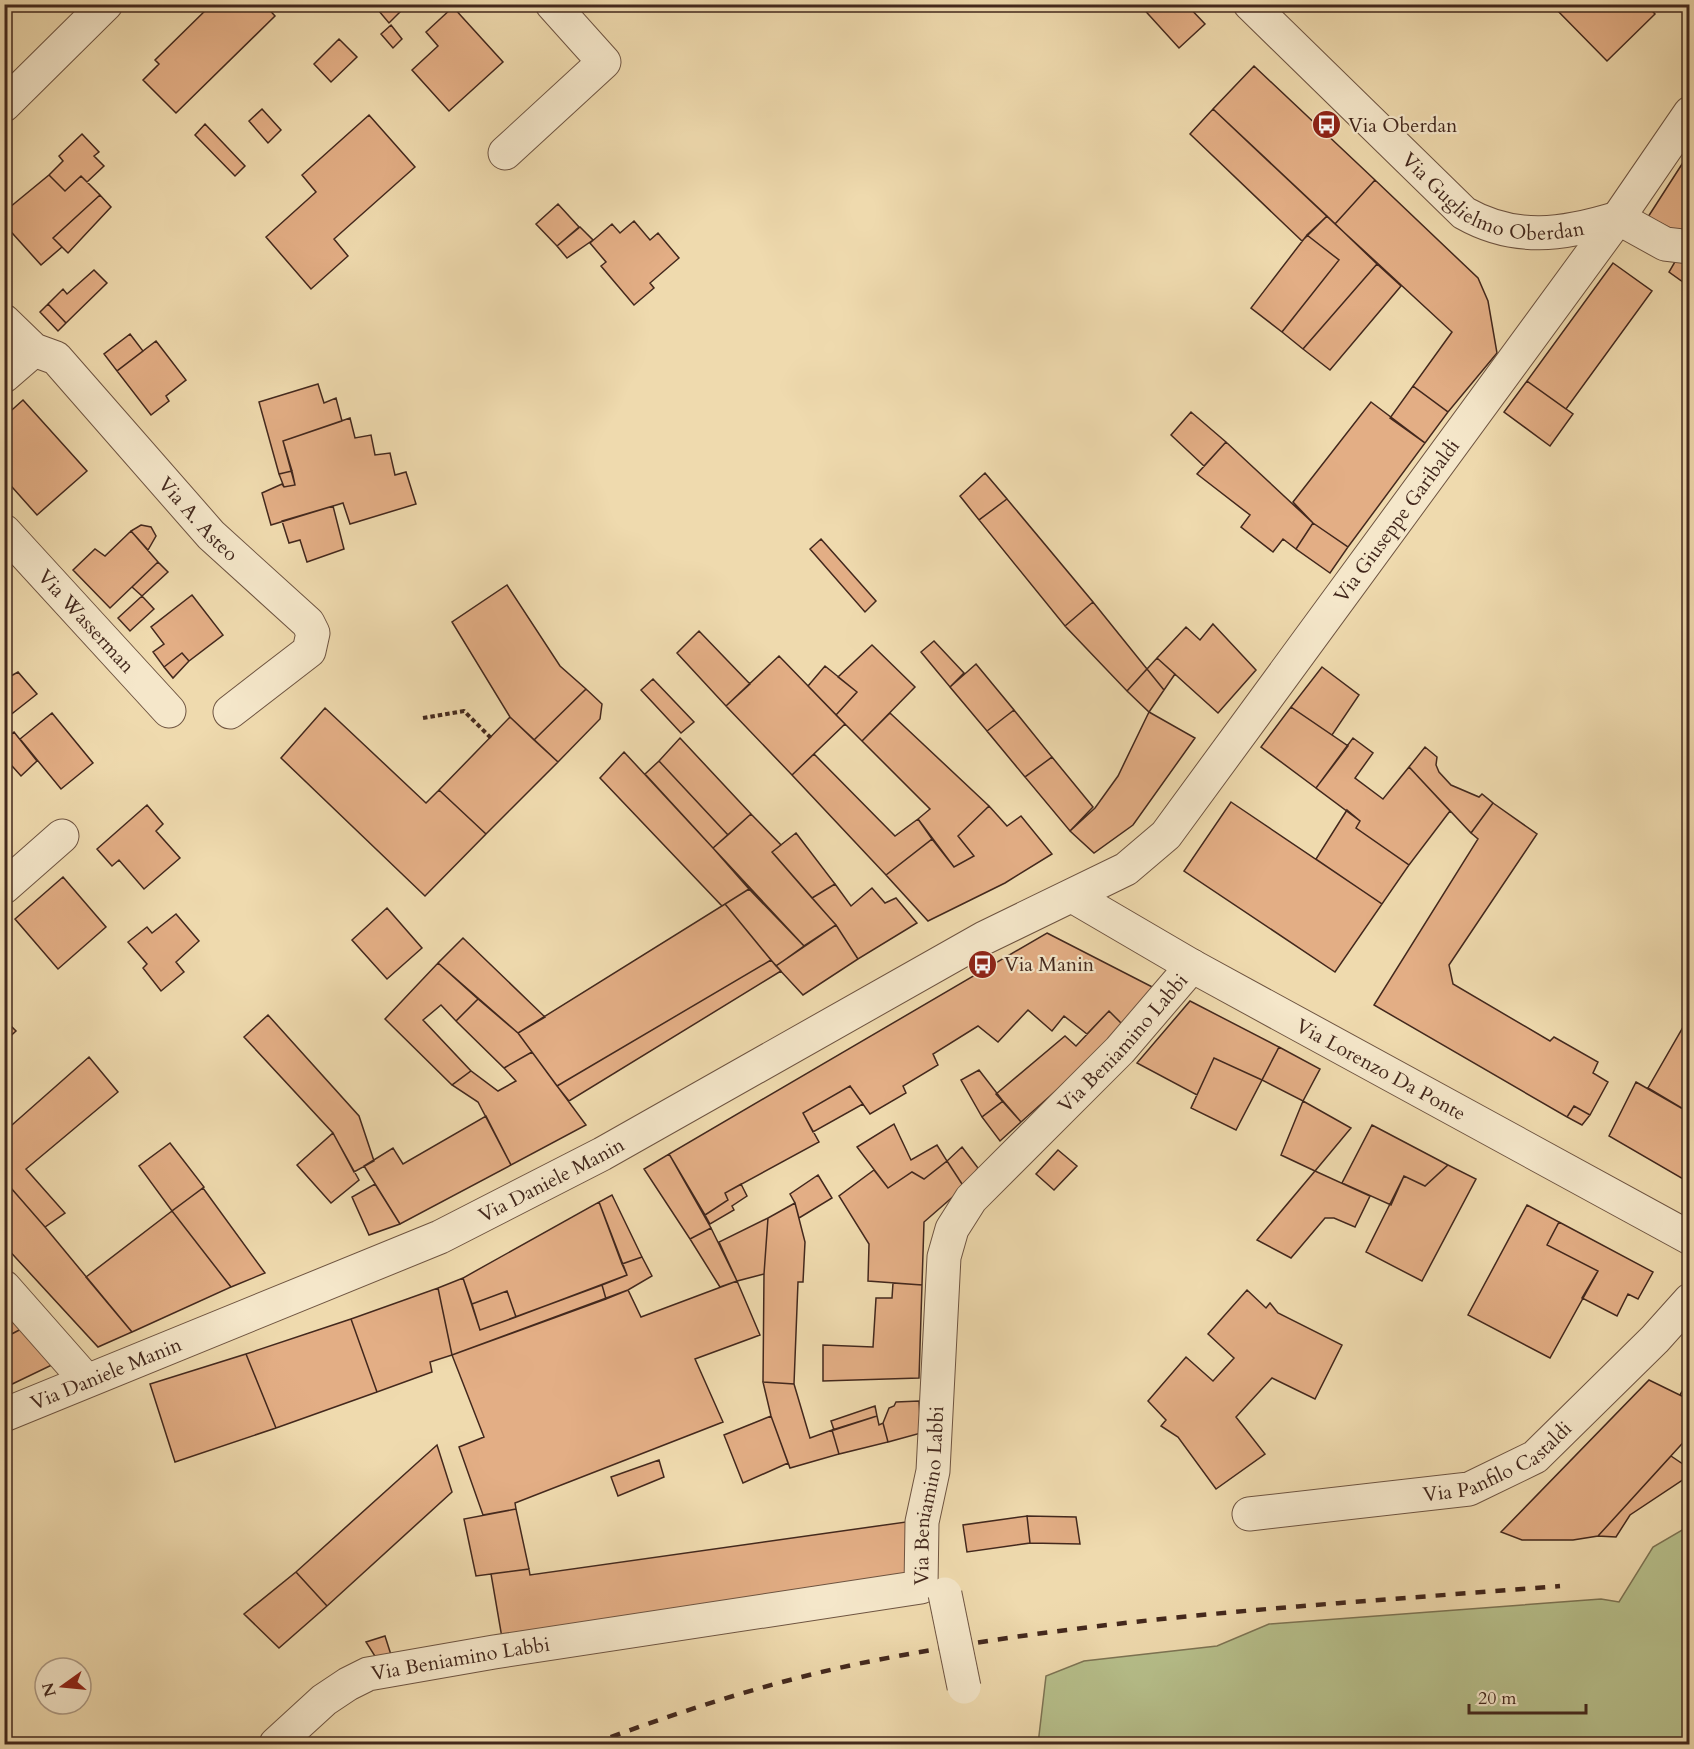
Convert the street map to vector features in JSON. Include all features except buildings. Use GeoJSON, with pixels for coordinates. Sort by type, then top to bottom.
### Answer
{"type":"FeatureCollection","features":[{"type":"Feature","properties":{"kind":"street"},"geometry":{"type":"LineString","coordinates":[[4,105],[106,4]]}},
{"type":"Feature","properties":{"kind":"street"},"geometry":{"type":"LineString","coordinates":[[505,153],[604,62],[552,4]]}},
{"type":"Feature","properties":{"kind":"street","name":"Via Guglielmo Oberdan"},"geometry":{"type":"LineString","coordinates":[[1250,4],[1444,196],[1472,218],[1497,229],[1542,234],[1562,232],[1618,218]]}},
{"type":"Feature","properties":{"kind":"street","name":"Via Giuseppe Garibaldi"},"geometry":{"type":"LineString","coordinates":[[1074,897],[1126,869],[1166,835],[1618,218],[1689,113]]}},
{"type":"Feature","properties":{"kind":"street"},"geometry":{"type":"LineString","coordinates":[[1618,218],[1665,244],[1689,247]]}},
{"type":"Feature","properties":{"kind":"street","name":"Via A. Asteo"},"geometry":{"type":"LineString","coordinates":[[4,321],[33,350],[56,358],[212,535],[308,623],[313,633],[309,651],[230,712]]}},
{"type":"Feature","properties":{"kind":"street"},"geometry":{"type":"LineString","coordinates":[[4,376],[33,350]]}},
{"type":"Feature","properties":{"kind":"street","name":"Via Wasserman"},"geometry":{"type":"LineString","coordinates":[[4,531],[169,711]]}},
{"type":"Feature","properties":{"kind":"street"},"geometry":{"type":"LineString","coordinates":[[4,887],[62,836]]}},
{"type":"Feature","properties":{"kind":"street","name":"Via Lorenzo Da Ponte"},"geometry":{"type":"LineString","coordinates":[[1074,897],[1192,966],[1689,1238]]}},
{"type":"Feature","properties":{"kind":"street","name":"Via Daniele Manin"},"geometry":{"type":"LineString","coordinates":[[4,1415],[440,1237],[602,1154],[984,938],[1074,897]]}},
{"type":"Feature","properties":{"kind":"street","name":"Via Beniamino Labbi"},"geometry":{"type":"LineString","coordinates":[[276,1744],[324,1700],[348,1683],[368,1674],[494,1652],[921,1587],[922,1522],[933,1471],[945,1257],[952,1228],[971,1199],[1119,1050],[1192,966]]}},
{"type":"Feature","properties":{"kind":"street"},"geometry":{"type":"LineString","coordinates":[[4,1287],[86,1380]]}},
{"type":"Feature","properties":{"kind":"street","name":"Via Panfilo Castaldi"},"geometry":{"type":"LineString","coordinates":[[1249,1514],[1469,1489],[1535,1457],[1655,1339],[1689,1300]]}},
{"type":"Feature","properties":{"kind":"street"},"geometry":{"type":"LineString","coordinates":[[933,1471],[945,1594],[964,1695]]}},
{"type":"Feature","properties":{"kind":"path"},"geometry":{"type":"LineString","coordinates":[[423,718],[464,711],[491,738]]}},
{"type":"Feature","properties":{"kind":"green space"},"geometry":{"type":"Polygon","coordinates":[[[1689,1526],[1689,1744],[1038,1744],[1046,1676],[1084,1661],[1217,1646],[1269,1624],[1601,1599],[1619,1602],[1653,1547],[1689,1526]]]}},
{"type":"Feature","properties":{"kind":"railway"},"geometry":{"type":"LineString","coordinates":[[592,1744],[756,1689],[857,1664],[944,1648],[1207,1614],[1560,1586]]}},
{"type":"Feature","properties":{"kind":"place","name":"Via Oberdan"},"geometry":{"type":"Point","coordinates":[1327,125]}},
{"type":"Feature","properties":{"kind":"place","name":"Via Manin"},"geometry":{"type":"Point","coordinates":[983,964]}}]}
